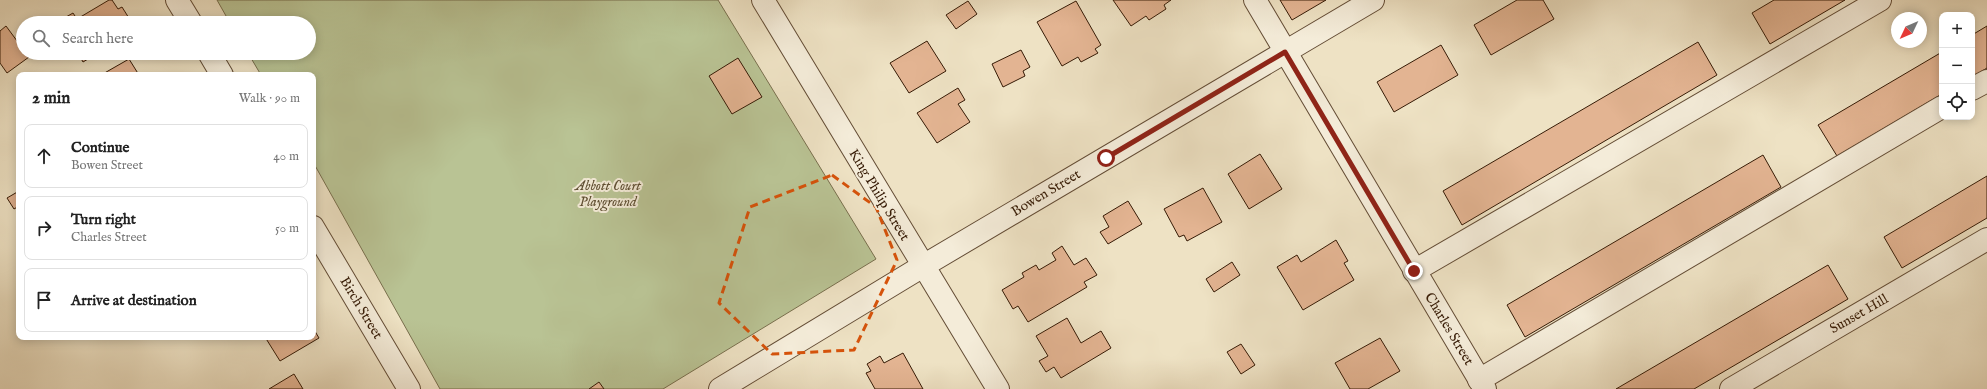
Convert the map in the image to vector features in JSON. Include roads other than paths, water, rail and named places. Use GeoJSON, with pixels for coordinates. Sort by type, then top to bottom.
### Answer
{"type":"FeatureCollection","features":[{"type":"Feature","properties":{"kind":"street"},"geometry":{"type":"LineString","coordinates":[[177,0],[187,16]]}},
{"type":"Feature","properties":{"kind":"street","name":"King Philip Street"},"geometry":{"type":"LineString","coordinates":[[763,0],[998,389]]}},
{"type":"Feature","properties":{"kind":"street","name":"Charles Street"},"geometry":{"type":"LineString","coordinates":[[1255,0],[1482,385]]}},
{"type":"Feature","properties":{"kind":"street","name":"Bowen Street"},"geometry":{"type":"LineString","coordinates":[[720,389],[923,266],[1373,0]]}},
{"type":"Feature","properties":{"kind":"street"},"geometry":{"type":"LineString","coordinates":[[1414,271],[1880,0]]}},
{"type":"Feature","properties":{"kind":"street"},"geometry":{"type":"LineString","coordinates":[[213,60],[220,72]]}},
{"type":"Feature","properties":{"kind":"street"},"geometry":{"type":"LineString","coordinates":[[1975,88],[1987,81]]}},
{"type":"Feature","properties":{"kind":"street"},"geometry":{"type":"LineString","coordinates":[[1482,385],[1939,109]]}},
{"type":"Feature","properties":{"kind":"street","name":"Birch Street"},"geometry":{"type":"LineString","coordinates":[[316,232],[409,389]]}},
{"type":"Feature","properties":{"kind":"street","name":"Sunset Hill"},"geometry":{"type":"LineString","coordinates":[[1731,389],[1987,239]]}},
{"type":"Feature","properties":{"kind":"park label","name":"Abbott Court Playground"},"geometry":{"type":"Point","coordinates":[608,194]}}]}
